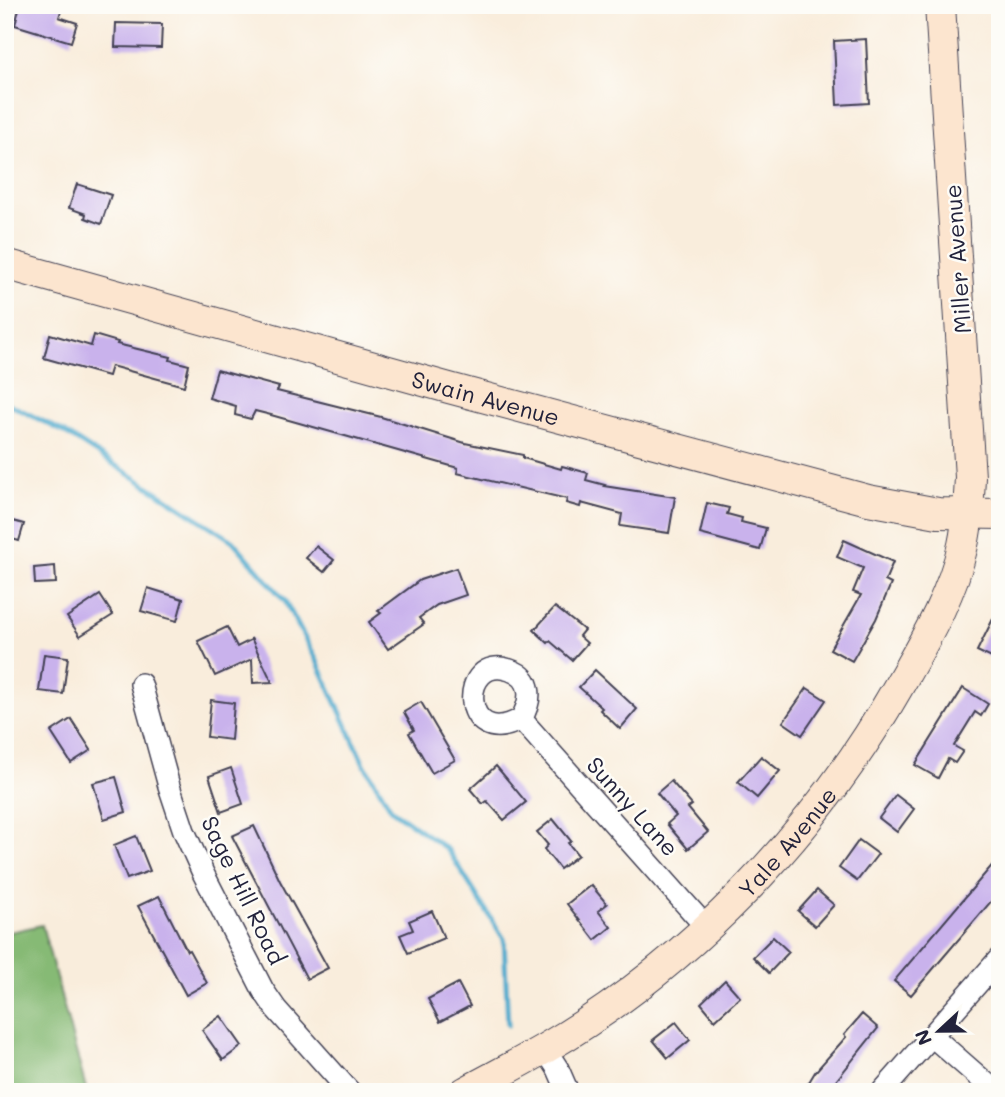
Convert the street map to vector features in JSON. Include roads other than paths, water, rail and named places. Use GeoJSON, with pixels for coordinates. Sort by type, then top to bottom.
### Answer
{"type":"FeatureCollection","features":[{"type":"Feature","properties":{"kind":"main road","name":"Miller Avenue"},"geometry":{"type":"LineString","coordinates":[[940,5],[968,426],[968,513]]}},
{"type":"Feature","properties":{"kind":"main road","name":"Swain Avenue"},"geometry":{"type":"LineString","coordinates":[[5,264],[868,500],[928,512],[968,513]]}},
{"type":"Feature","properties":{"kind":"main road"},"geometry":{"type":"LineString","coordinates":[[968,513],[1000,513]]}},
{"type":"Feature","properties":{"kind":"main road","name":"Yale Avenue"},"geometry":{"type":"LineString","coordinates":[[465,1092],[545,1049],[629,991],[706,927],[748,887],[819,806],[885,709],[934,620],[962,547],[968,513]]}},
{"type":"Feature","properties":{"kind":"street","name":"Sage Hill Road"},"geometry":{"type":"LineString","coordinates":[[141,684],[184,831],[209,885],[276,1009],[350,1092]]}},
{"type":"Feature","properties":{"kind":"street","name":"Sunny Lane"},"geometry":{"type":"LineString","coordinates":[[521,719],[706,927]]}},
{"type":"Feature","properties":{"kind":"street"},"geometry":{"type":"LineString","coordinates":[[883,1092],[1000,958]]}},
{"type":"Feature","properties":{"kind":"street"},"geometry":{"type":"LineString","coordinates":[[932,1036],[996,1092]]}},
{"type":"Feature","properties":{"kind":"street"},"geometry":{"type":"LineString","coordinates":[[545,1049],[568,1092]]}},
{"type":"Feature","properties":{"kind":"waterway"},"geometry":{"type":"LineString","coordinates":[[5,402],[62,431],[233,541],[285,601],[318,663],[364,764],[392,810],[448,850],[504,939],[508,1025]]}}]}
